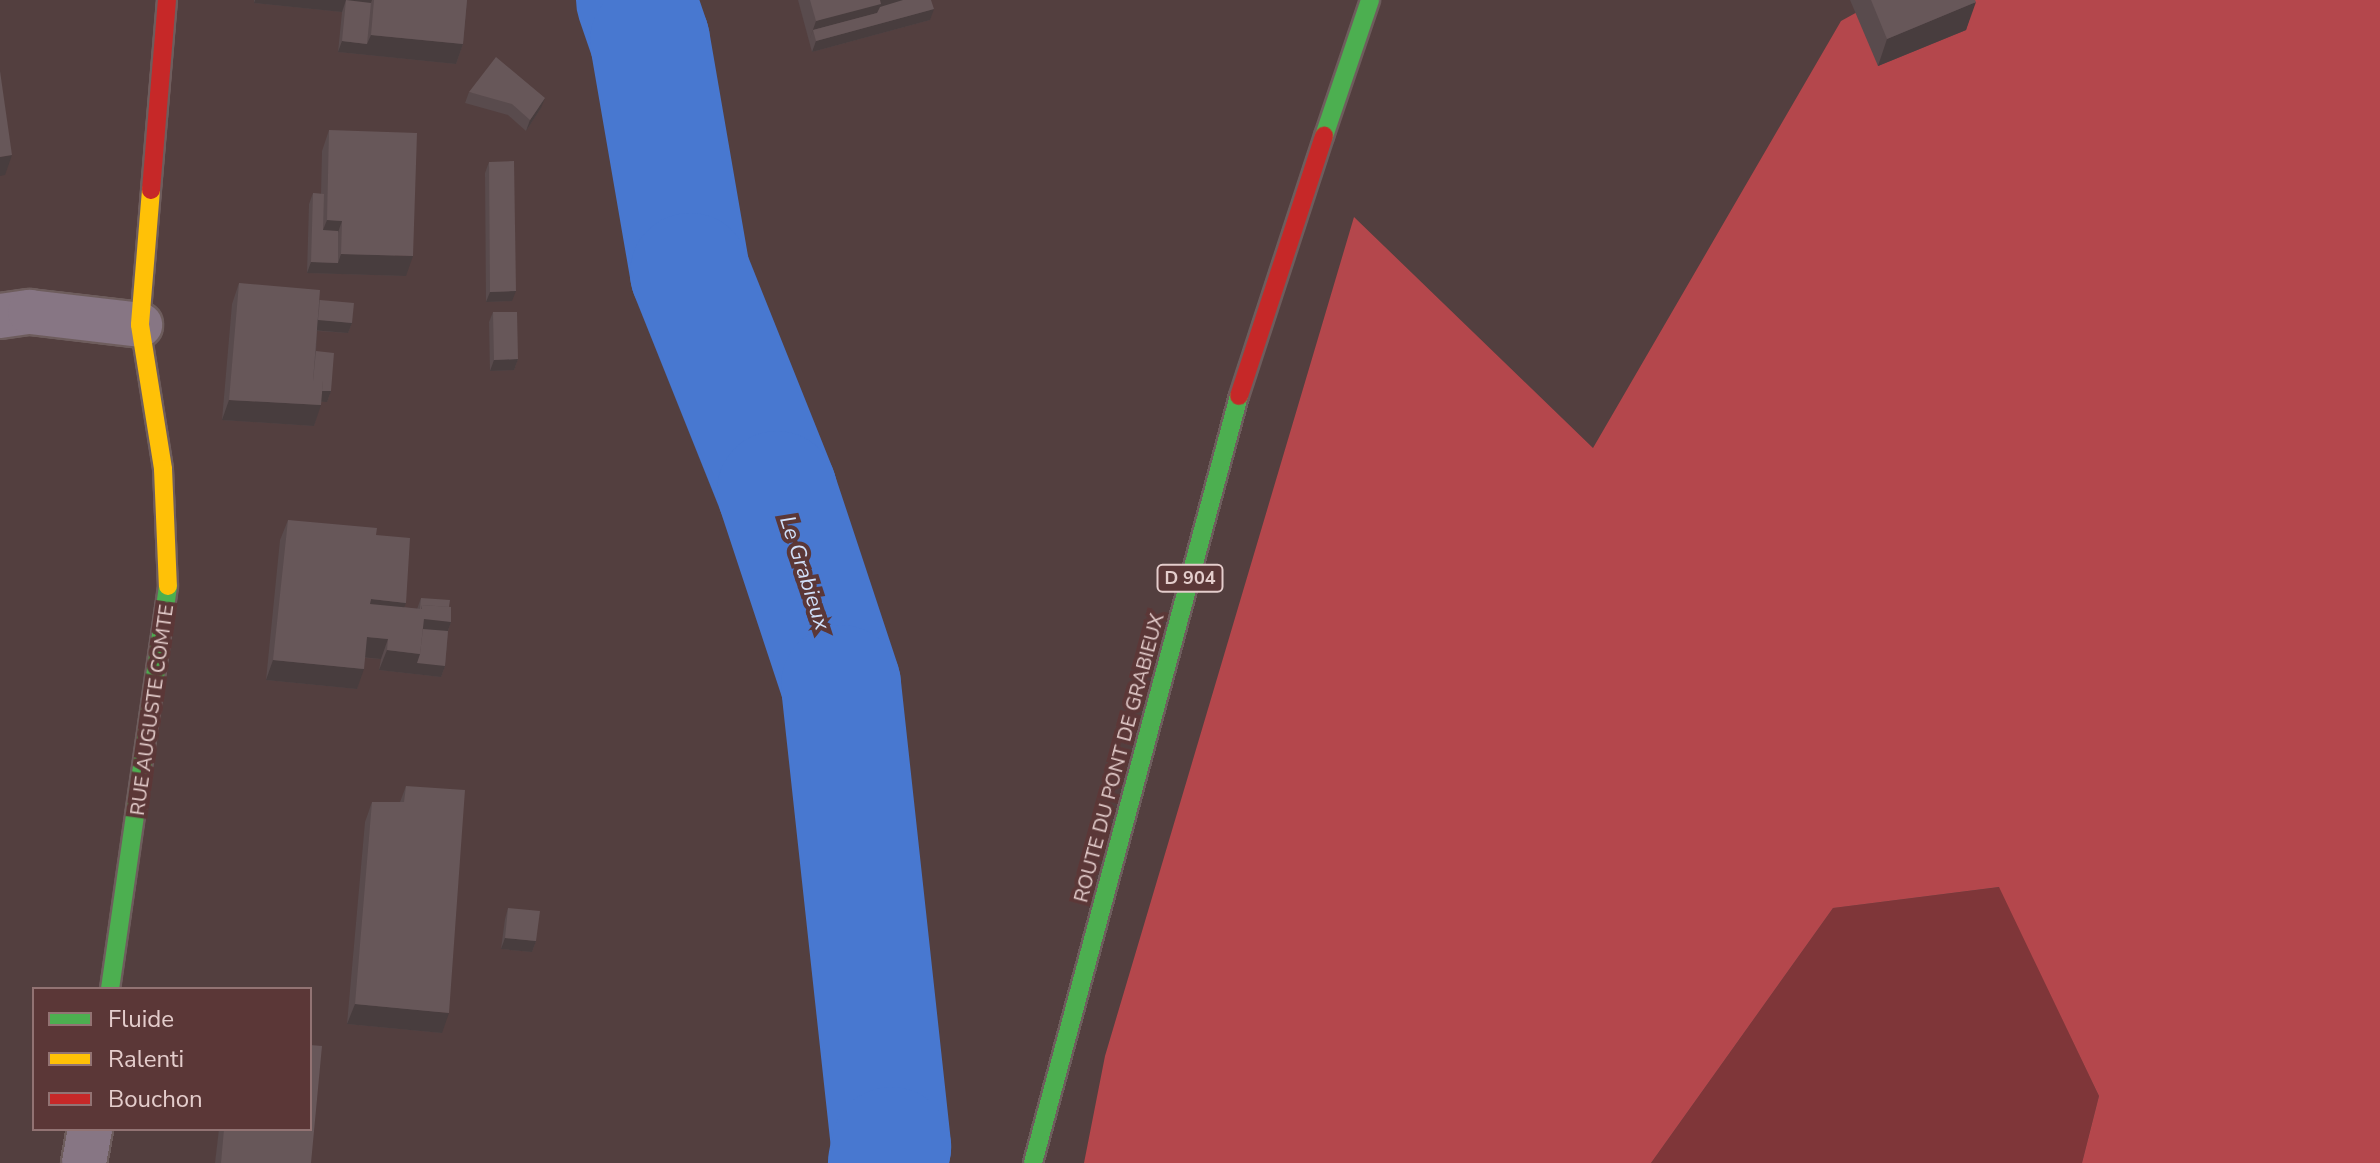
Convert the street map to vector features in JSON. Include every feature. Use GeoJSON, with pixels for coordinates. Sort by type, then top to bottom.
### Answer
{"type":"FeatureCollection","features":[{"type":"Feature","properties":{"kind":"main road","name":"RUE AUGUSTE COMTE"},"geometry":{"type":"LineString","coordinates":[[110,987],[169,597],[163,469],[140,325],[167,0]]}},
{"type":"Feature","properties":{"kind":"main road","name":"ROUTE DU PONT DE GRABIEUX"},"geometry":{"type":"LineString","coordinates":[[1033,1163],[1245,374],[1370,0]]}},
{"type":"Feature","properties":{"kind":"street"},"geometry":{"type":"LineString","coordinates":[[0,316],[30,312],[140,325]]}},
{"type":"Feature","properties":{"kind":"street"},"geometry":{"type":"LineString","coordinates":[[84,1163],[90,1131]]}},
{"type":"Feature","properties":{"kind":"shaded area"},"geometry":{"type":"Polygon","coordinates":[[[1879,0],[2380,0],[2380,1163],[2082,1163],[2099,1096],[1999,887],[1833,908],[1651,1163],[1084,1163],[1105,1056],[1354,217],[1593,448],[1841,21],[1879,0]]]}},
{"type":"Feature","properties":{"kind":"shaded area"},"geometry":{"type":"Polygon","coordinates":[[[2000,887],[2099,1096],[2082,1163],[1651,1163],[1833,908],[2000,887]]]}},
{"type":"Feature","properties":{"kind":"building"},"geometry":{"type":"Polygon","coordinates":[[[346,0],[371,3],[367,44],[342,41],[346,0]]]}},
{"type":"Feature","properties":{"kind":"building"},"geometry":{"type":"Polygon","coordinates":[[[374,0],[467,0],[463,44],[371,35],[374,0]]]}},
{"type":"Feature","properties":{"kind":"building"},"geometry":{"type":"Polygon","coordinates":[[[810,0],[880,0],[881,4],[816,21],[810,0]]]}},
{"type":"Feature","properties":{"kind":"building"},"geometry":{"type":"Polygon","coordinates":[[[903,0],[931,0],[934,9],[816,41],[813,30],[877,13],[880,7],[903,0]]]}},
{"type":"Feature","properties":{"kind":"building"},"geometry":{"type":"Polygon","coordinates":[[[1871,0],[1975,0],[1976,2],[1887,39],[1871,0]]]}},
{"type":"Feature","properties":{"kind":"building"},"geometry":{"type":"Polygon","coordinates":[[[496,57],[545,98],[530,120],[512,104],[469,92],[496,57]]]}},
{"type":"Feature","properties":{"kind":"building"},"geometry":{"type":"Polygon","coordinates":[[[0,71],[12,155],[0,157],[0,71]]]}},
{"type":"Feature","properties":{"kind":"building"},"geometry":{"type":"Polygon","coordinates":[[[329,130],[417,133],[413,256],[341,254],[342,221],[327,220],[329,130]]]}},
{"type":"Feature","properties":{"kind":"building"},"geometry":{"type":"Polygon","coordinates":[[[514,161],[516,291],[490,292],[489,162],[514,161]]]}},
{"type":"Feature","properties":{"kind":"building"},"geometry":{"type":"Polygon","coordinates":[[[313,193],[324,194],[323,230],[338,231],[338,263],[311,262],[313,193]]]}},
{"type":"Feature","properties":{"kind":"building"},"geometry":{"type":"Polygon","coordinates":[[[239,283],[320,290],[313,381],[323,381],[321,405],[229,400],[239,283]]]}},
{"type":"Feature","properties":{"kind":"building"},"geometry":{"type":"Polygon","coordinates":[[[320,300],[354,303],[352,323],[318,320],[320,300]]]}},
{"type":"Feature","properties":{"kind":"building"},"geometry":{"type":"Polygon","coordinates":[[[493,312],[517,312],[518,359],[494,360],[493,312]]]}},
{"type":"Feature","properties":{"kind":"building"},"geometry":{"type":"Polygon","coordinates":[[[316,351],[334,353],[331,391],[322,391],[323,381],[313,381],[316,351]]]}},
{"type":"Feature","properties":{"kind":"building"},"geometry":{"type":"Polygon","coordinates":[[[288,520],[377,528],[376,535],[410,538],[406,603],[371,599],[370,604],[422,609],[422,605],[451,607],[451,622],[424,619],[420,654],[387,650],[388,639],[367,637],[364,669],[273,660],[288,520]]]}},
{"type":"Feature","properties":{"kind":"building"},"geometry":{"type":"Polygon","coordinates":[[[421,598],[450,600],[449,607],[422,605],[420,609],[421,598]]]}},
{"type":"Feature","properties":{"kind":"building"},"geometry":{"type":"Polygon","coordinates":[[[423,629],[448,631],[445,666],[417,663],[423,629]]]}},
{"type":"Feature","properties":{"kind":"building"},"geometry":{"type":"Polygon","coordinates":[[[406,786],[465,790],[449,1013],[355,1004],[372,802],[404,802],[406,786]]]}},
{"type":"Feature","properties":{"kind":"building"},"geometry":{"type":"Polygon","coordinates":[[[508,908],[540,911],[536,941],[505,938],[508,908]]]}},
{"type":"Feature","properties":{"kind":"building"},"geometry":{"type":"Polygon","coordinates":[[[312,1045],[322,1046],[311,1163],[221,1163],[224,1131],[312,1131],[312,1045]]]}},
{"type":"Feature","properties":{"kind":"waterway","name":"Le Grabieux"},"geometry":{"type":"LineString","coordinates":[[636,0],[650,41],[690,273],[777,491],[841,685],[891,1147],[888,1163]]}},
{"type":"Feature","properties":{"kind":"traffic: fast"},"geometry":{"type":"LineString","coordinates":[[1324,136],[1370,0]]}},
{"type":"Feature","properties":{"kind":"traffic: fast"},"geometry":{"type":"LineString","coordinates":[[1033,1163],[1239,396]]}},
{"type":"Feature","properties":{"kind":"traffic: fast"},"geometry":{"type":"LineString","coordinates":[[110,987],[168,586]]}},
{"type":"Feature","properties":{"kind":"traffic: slow"},"geometry":{"type":"LineString","coordinates":[[151,190],[140,325],[163,469],[168,586]]}},
{"type":"Feature","properties":{"kind":"traffic: jam"},"geometry":{"type":"LineString","coordinates":[[151,190],[167,0]]}},
{"type":"Feature","properties":{"kind":"traffic: jam"},"geometry":{"type":"LineString","coordinates":[[1239,396],[1324,136]]}}]}
